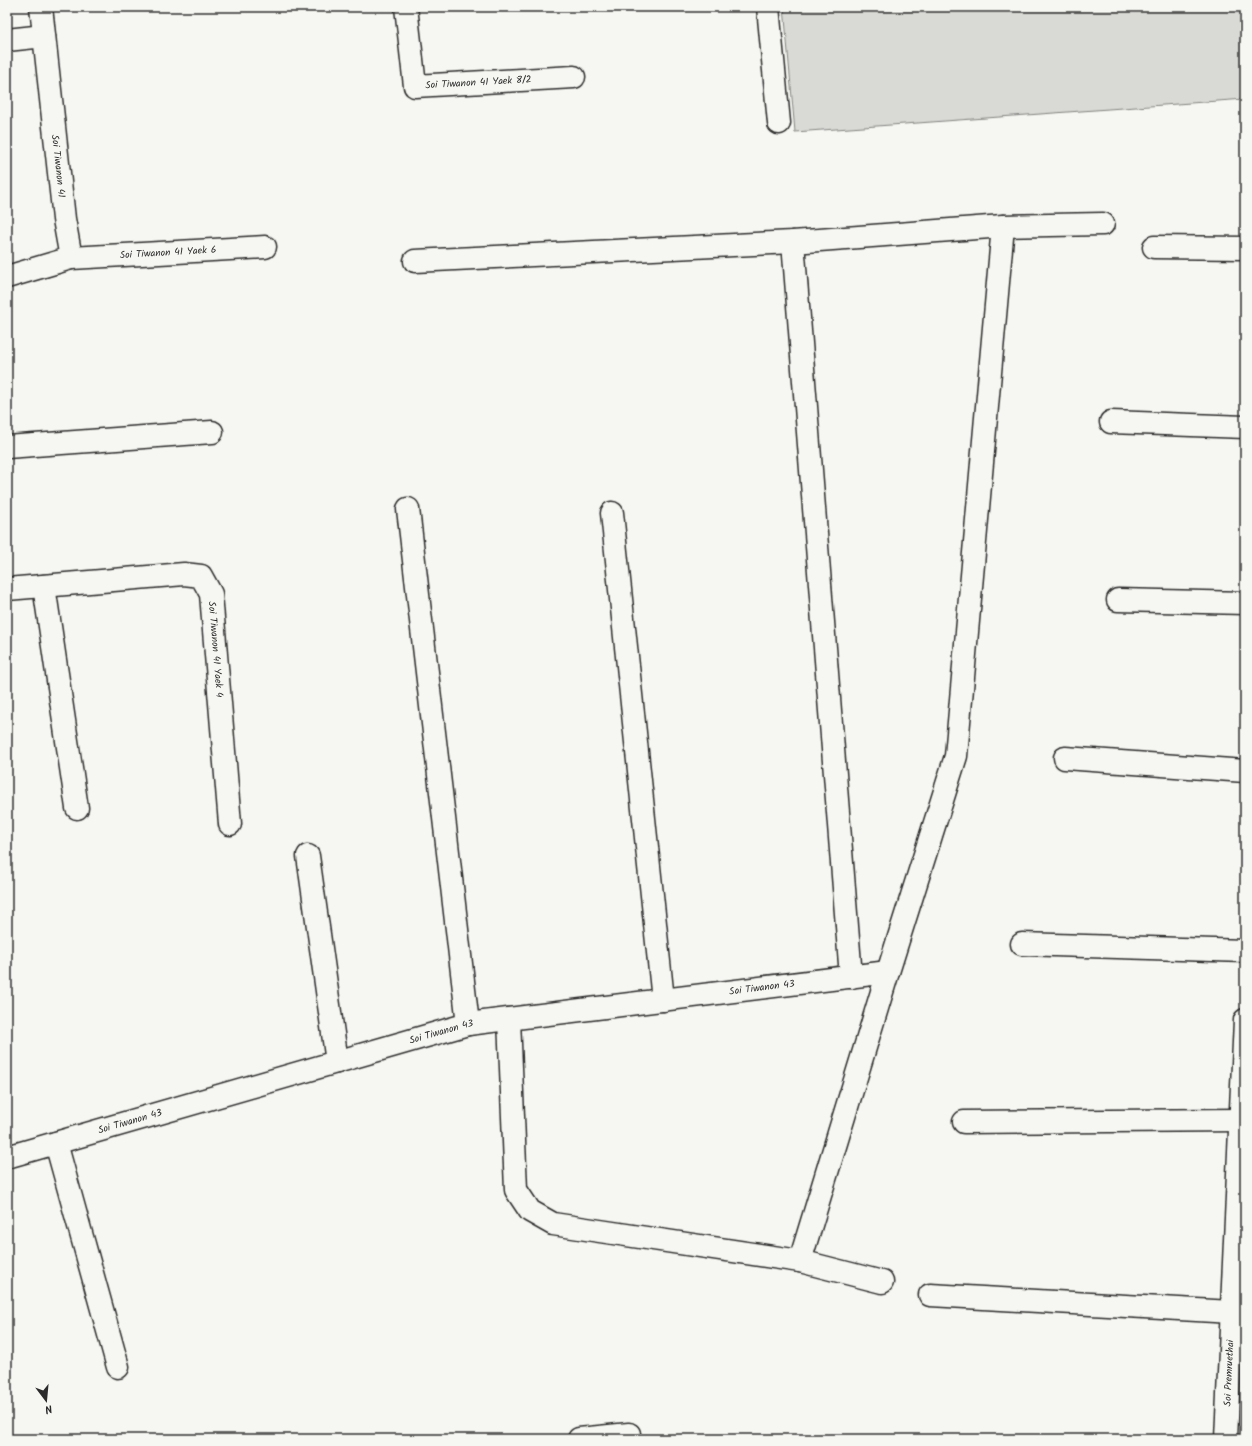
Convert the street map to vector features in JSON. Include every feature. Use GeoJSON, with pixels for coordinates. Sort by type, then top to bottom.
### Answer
{"type":"FeatureCollection","features":[{"type":"Feature","properties":{"kind":"street","name":"Soi Tiwanon 41"},"geometry":{"type":"LineString","coordinates":[[41,7],[64,219],[71,258]]}},
{"type":"Feature","properties":{"kind":"street","name":"Soi Tiwanon 41 Yaek 8/2"},"geometry":{"type":"LineString","coordinates":[[406,7],[415,86],[574,77]]}},
{"type":"Feature","properties":{"kind":"street"},"geometry":{"type":"LineString","coordinates":[[768,7],[779,123]]}},
{"type":"Feature","properties":{"kind":"street"},"geometry":{"type":"LineString","coordinates":[[7,40],[44,36]]}},
{"type":"Feature","properties":{"kind":"street"},"geometry":{"type":"LineString","coordinates":[[415,261],[793,242],[1003,226],[1103,224]]}},
{"type":"Feature","properties":{"kind":"street"},"geometry":{"type":"LineString","coordinates":[[800,1261],[888,972],[956,756],[1003,226]]}},
{"type":"Feature","properties":{"kind":"street"},"geometry":{"type":"LineString","coordinates":[[793,242],[851,977]]}},
{"type":"Feature","properties":{"kind":"street","name":"Soi Tiwanon 41 Yaek 6"},"geometry":{"type":"LineString","coordinates":[[71,258],[266,247]]}},
{"type":"Feature","properties":{"kind":"street"},"geometry":{"type":"LineString","coordinates":[[1154,247],[1245,248]]}},
{"type":"Feature","properties":{"kind":"street"},"geometry":{"type":"LineString","coordinates":[[7,277],[71,258]]}},
{"type":"Feature","properties":{"kind":"street"},"geometry":{"type":"LineString","coordinates":[[1111,422],[1245,427]]}},
{"type":"Feature","properties":{"kind":"street"},"geometry":{"type":"LineString","coordinates":[[7,447],[212,432]]}},
{"type":"Feature","properties":{"kind":"street"},"geometry":{"type":"LineString","coordinates":[[408,509],[468,1024]]}},
{"type":"Feature","properties":{"kind":"street"},"geometry":{"type":"LineString","coordinates":[[612,513],[662,1000]]}},
{"type":"Feature","properties":{"kind":"street","name":"Soi Tiwanon 41 Yaek 4"},"geometry":{"type":"LineString","coordinates":[[7,590],[184,574],[201,576],[210,594],[230,824]]}},
{"type":"Feature","properties":{"kind":"street"},"geometry":{"type":"LineString","coordinates":[[44,586],[78,808]]}},
{"type":"Feature","properties":{"kind":"street"},"geometry":{"type":"LineString","coordinates":[[1118,600],[1245,603]]}},
{"type":"Feature","properties":{"kind":"street"},"geometry":{"type":"LineString","coordinates":[[1065,758],[1245,770]]}},
{"type":"Feature","properties":{"kind":"street"},"geometry":{"type":"LineString","coordinates":[[308,856],[337,1062]]}},
{"type":"Feature","properties":{"kind":"street"},"geometry":{"type":"LineString","coordinates":[[1022,944],[1245,951]]}},
{"type":"Feature","properties":{"kind":"street","name":"Soi Tiwanon 43"},"geometry":{"type":"LineString","coordinates":[[7,1157],[468,1024],[888,972]]}},
{"type":"Feature","properties":{"kind":"street"},"geometry":{"type":"LineString","coordinates":[[510,1019],[516,1190],[530,1211],[553,1224],[800,1261],[882,1282]]}},
{"type":"Feature","properties":{"kind":"street","name":"Soi Premruethai"},"geometry":{"type":"LineString","coordinates":[[1226,1439],[1245,1020]]}},
{"type":"Feature","properties":{"kind":"street"},"geometry":{"type":"LineString","coordinates":[[964,1122],[1240,1120]]}},
{"type":"Feature","properties":{"kind":"street"},"geometry":{"type":"LineString","coordinates":[[56,1143],[118,1367]]}},
{"type":"Feature","properties":{"kind":"street"},"geometry":{"type":"LineString","coordinates":[[930,1294],[1232,1312]]}},
{"type":"Feature","properties":{"kind":"street"},"geometry":{"type":"LineString","coordinates":[[579,1439],[629,1434]]}},
{"type":"Feature","properties":{"kind":"shaded area"},"geometry":{"type":"Polygon","coordinates":[[[784,7],[1245,7],[1245,99],[795,132],[784,7]]]}}]}
